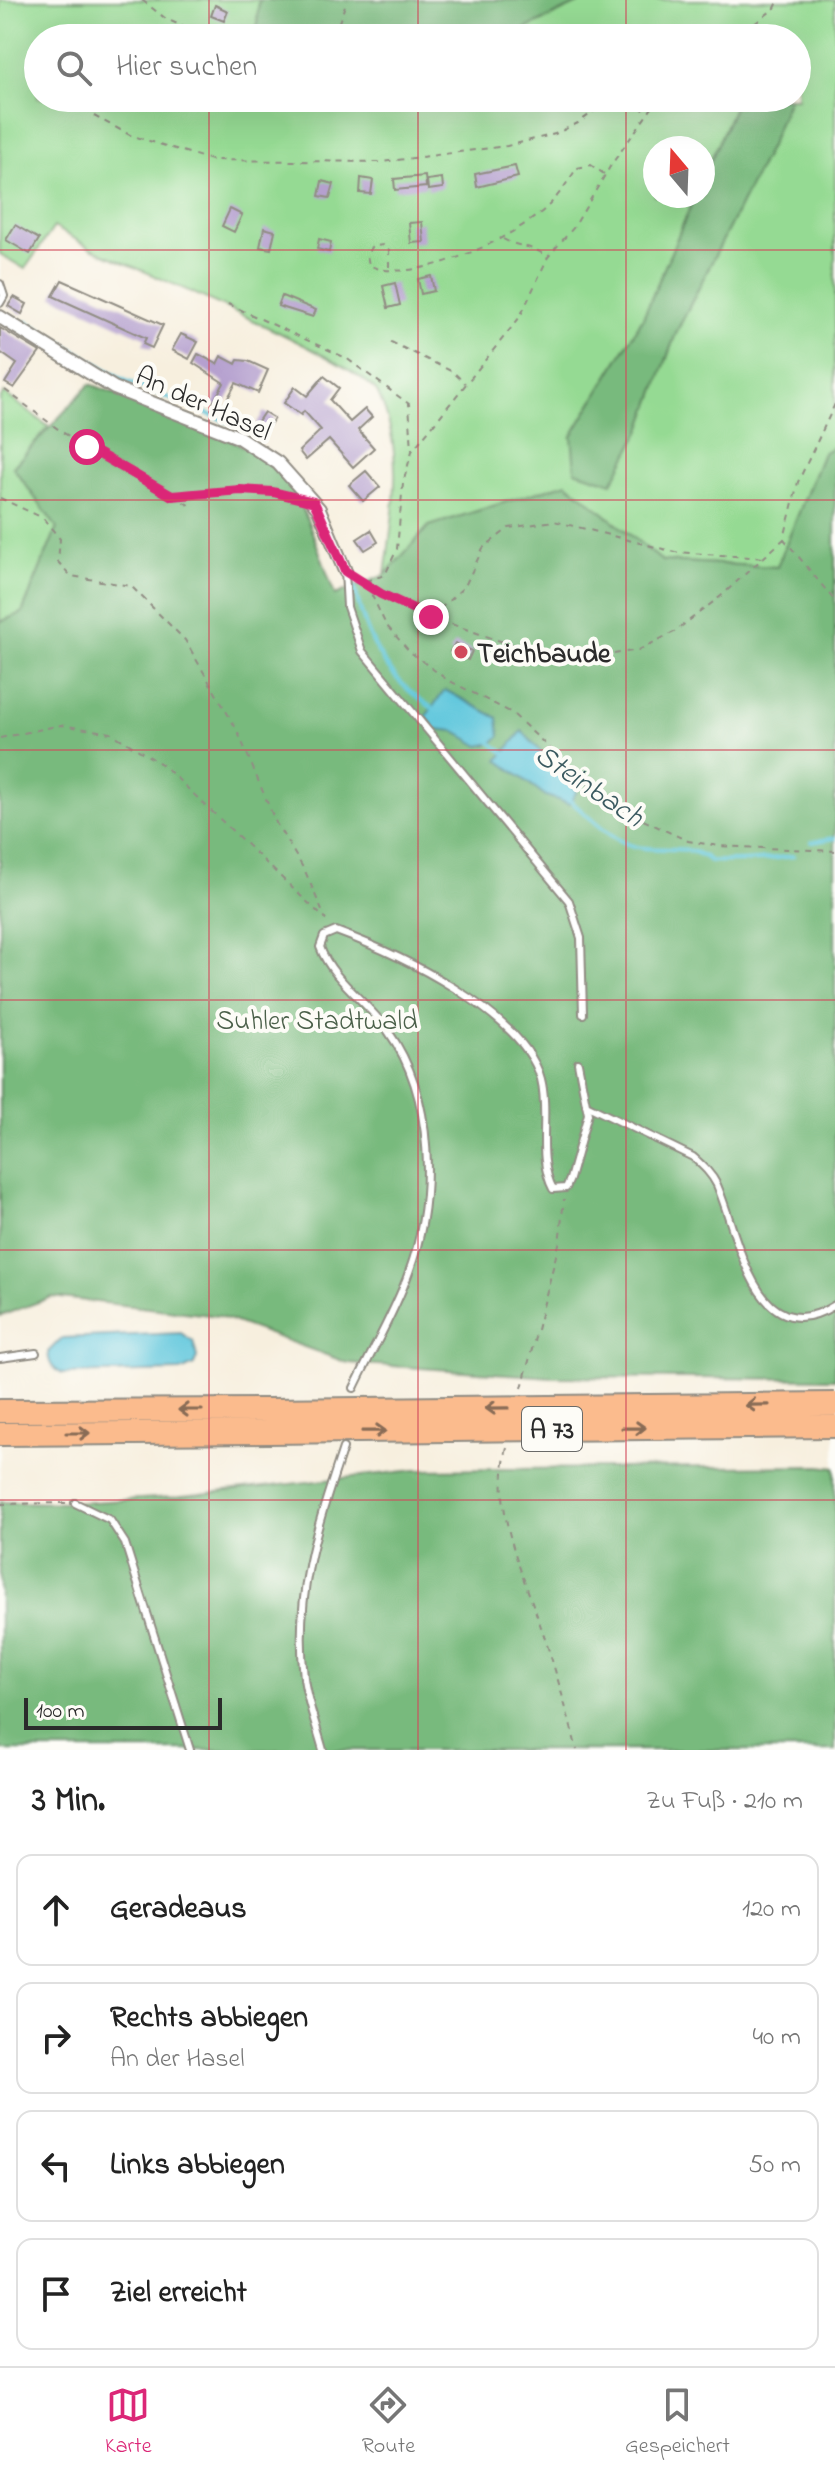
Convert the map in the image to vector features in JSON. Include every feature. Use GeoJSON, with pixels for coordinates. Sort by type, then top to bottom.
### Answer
{"type":"FeatureCollection","features":[{"type":"Feature","properties":{"kind":"highway","name":"A 73"},"geometry":{"type":"LineString","coordinates":[[0,1434],[268,1421],[835,1404]]}},
{"type":"Feature","properties":{"kind":"highway","name":"A 73"},"geometry":{"type":"LineString","coordinates":[[0,1411],[268,1421],[835,1426]]}},
{"type":"Feature","properties":{"kind":"street","name":"An der Hasel"},"geometry":{"type":"LineString","coordinates":[[0,317],[114,388],[238,437],[291,473],[314,502],[345,571]]}},
{"type":"Feature","properties":{"kind":"lane"},"geometry":{"type":"LineString","coordinates":[[0,284],[4,296],[0,303]]}},
{"type":"Feature","properties":{"kind":"lane"},"geometry":{"type":"LineString","coordinates":[[345,571],[347,607],[362,651],[569,901],[581,938],[583,1014]]}},
{"type":"Feature","properties":{"kind":"lane"},"geometry":{"type":"LineString","coordinates":[[354,1388],[410,1272],[421,1219],[428,1135],[414,1076],[388,1031],[326,964],[320,947],[324,936],[336,931],[402,959],[467,997],[516,1038],[531,1057],[541,1080],[549,1181],[558,1190],[566,1188],[570,1179],[588,1114],[578,1063]]}},
{"type":"Feature","properties":{"kind":"lane"},"geometry":{"type":"LineString","coordinates":[[586,1105],[693,1157],[708,1170],[734,1240],[772,1307],[796,1319],[808,1318],[835,1305]]}},
{"type":"Feature","properties":{"kind":"lane"},"geometry":{"type":"LineString","coordinates":[[0,1358],[36,1353]]}},
{"type":"Feature","properties":{"kind":"lane"},"geometry":{"type":"LineString","coordinates":[[323,1750],[304,1680],[301,1597],[317,1524],[343,1448]]}},
{"type":"Feature","properties":{"kind":"lane"},"geometry":{"type":"LineString","coordinates":[[75,1503],[110,1520],[125,1543],[190,1750]]}},
{"type":"Feature","properties":{"kind":"path"},"geometry":{"type":"LineString","coordinates":[[142,0],[178,24]]}},
{"type":"Feature","properties":{"kind":"path"},"geometry":{"type":"LineString","coordinates":[[338,24],[347,0]]}},
{"type":"Feature","properties":{"kind":"path"},"geometry":{"type":"LineString","coordinates":[[754,24],[775,8],[779,0]]}},
{"type":"Feature","properties":{"kind":"path"},"geometry":{"type":"LineString","coordinates":[[94,116],[130,135],[211,160],[381,162],[507,146],[555,134],[593,112]]}},
{"type":"Feature","properties":{"kind":"path"},"geometry":{"type":"LineString","coordinates":[[412,451],[520,317],[548,257],[574,227],[605,175],[648,114]]}},
{"type":"Feature","properties":{"kind":"path"},"geometry":{"type":"LineString","coordinates":[[389,267],[389,250],[383,245],[371,247],[367,255],[369,265],[413,271],[471,252],[501,238],[547,208],[577,168],[591,165],[605,175]]}},
{"type":"Feature","properties":{"kind":"path"},"geometry":{"type":"LineString","coordinates":[[501,238],[517,247],[540,250],[548,257]]}},
{"type":"Feature","properties":{"kind":"path"},"geometry":{"type":"LineString","coordinates":[[228,304],[346,358],[409,404],[412,451],[403,483],[397,549],[385,575],[365,581]]}},
{"type":"Feature","properties":{"kind":"path"},"geometry":{"type":"LineString","coordinates":[[391,342],[453,372],[466,384]]}},
{"type":"Feature","properties":{"kind":"path"},"geometry":{"type":"LineString","coordinates":[[5,390],[62,432],[189,505]]}},
{"type":"Feature","properties":{"kind":"path"},"geometry":{"type":"LineString","coordinates":[[345,571],[381,594],[431,617],[506,643],[575,660],[639,650],[674,632],[766,558],[784,539],[798,482],[835,404]]}},
{"type":"Feature","properties":{"kind":"path"},"geometry":{"type":"LineString","coordinates":[[172,496],[240,490],[273,492],[314,502]]}},
{"type":"Feature","properties":{"kind":"path"},"geometry":{"type":"LineString","coordinates":[[0,498],[43,518],[60,539],[58,562],[71,576],[131,586],[185,640],[237,730],[276,823],[305,871],[326,920],[163,765],[111,733],[61,725],[0,738]]}},
{"type":"Feature","properties":{"kind":"path"},"geometry":{"type":"LineString","coordinates":[[431,617],[465,586],[483,548],[509,528],[554,521],[675,552],[766,558]]}},
{"type":"Feature","properties":{"kind":"path"},"geometry":{"type":"LineString","coordinates":[[784,539],[835,601]]}},
{"type":"Feature","properties":{"kind":"path"},"geometry":{"type":"LineString","coordinates":[[365,581],[386,625],[410,652],[446,679],[512,713],[609,804],[688,841],[719,846],[835,851]]}},
{"type":"Feature","properties":{"kind":"path"},"geometry":{"type":"LineString","coordinates":[[520,1395],[559,1244],[570,1179]]}},
{"type":"Feature","properties":{"kind":"path"},"geometry":{"type":"LineString","coordinates":[[509,1440],[505,1455],[504,1502],[514,1555],[557,1675],[577,1750]]}},
{"type":"Feature","properties":{"kind":"path"},"geometry":{"type":"LineString","coordinates":[[0,1504],[75,1503]]}},
{"type":"Feature","properties":{"kind":"green space"},"geometry":{"type":"Polygon","coordinates":[[[0,0],[259,0],[257,24],[24,24],[24,112],[732,112],[715,151],[715,136],[643,136],[643,208],[690,208],[643,318],[572,436],[641,430],[676,333],[769,148],[783,112],[811,112],[811,24],[535,24],[586,0],[835,0],[835,446],[823,453],[777,567],[662,561],[566,483],[429,526],[385,575],[394,506],[395,460],[387,416],[378,394],[363,379],[292,339],[91,248],[54,227],[25,269],[0,254],[0,0]]]}},
{"type":"Feature","properties":{"kind":"green space"},"geometry":{"type":"Polygon","coordinates":[[[259,0],[586,0],[535,24],[257,24],[259,0]]]}},
{"type":"Feature","properties":{"kind":"green space"},"geometry":{"type":"Polygon","coordinates":[[[732,112],[783,112],[769,148],[676,333],[641,430],[612,483],[575,471],[572,436],[643,318],[690,208],[715,208],[715,151],[732,112]]]}},
{"type":"Feature","properties":{"kind":"green space","name":"Suhler Stadtwald"},"geometry":{"type":"Polygon","coordinates":[[[90,384],[204,426],[259,457],[281,476],[297,498],[335,595],[385,575],[429,526],[567,483],[662,561],[777,567],[823,453],[835,446],[835,1379],[552,1377],[348,1363],[219,1316],[52,1297],[0,1316],[0,622],[22,613],[57,528],[13,467],[90,384]]]}},
{"type":"Feature","properties":{"kind":"green space"},"geometry":{"type":"Polygon","coordinates":[[[4,393],[49,427],[13,467],[57,528],[22,613],[0,622],[0,399],[4,393]]]}},
{"type":"Feature","properties":{"kind":"green space"},"geometry":{"type":"Polygon","coordinates":[[[835,1468],[835,1750],[0,1750],[0,1502],[75,1503],[173,1497],[415,1470],[835,1468]]]}},
{"type":"Feature","properties":{"kind":"water"},"geometry":{"type":"Polygon","coordinates":[[[445,690],[498,718],[500,736],[493,743],[480,746],[454,731],[435,729],[426,716],[445,690]]]}},
{"type":"Feature","properties":{"kind":"water"},"geometry":{"type":"Polygon","coordinates":[[[522,731],[577,791],[569,804],[546,796],[498,760],[522,731]]]}},
{"type":"Feature","properties":{"kind":"water"},"geometry":{"type":"Polygon","coordinates":[[[181,1333],[193,1341],[197,1357],[194,1365],[181,1371],[63,1374],[54,1368],[48,1356],[48,1352],[62,1338],[181,1333]]]}},
{"type":"Feature","properties":{"kind":"building"},"geometry":{"type":"Polygon","coordinates":[[[215,5],[228,11],[224,21],[211,16],[215,5]]]}},
{"type":"Feature","properties":{"kind":"building"},"geometry":{"type":"Polygon","coordinates":[[[515,166],[518,177],[477,187],[475,174],[515,166]]]}},
{"type":"Feature","properties":{"kind":"building"},"geometry":{"type":"Polygon","coordinates":[[[425,176],[426,187],[395,190],[394,179],[425,176]]]}},
{"type":"Feature","properties":{"kind":"building"},"geometry":{"type":"Polygon","coordinates":[[[361,178],[373,180],[371,194],[360,193],[361,178]]]}},
{"type":"Feature","properties":{"kind":"building"},"geometry":{"type":"Polygon","coordinates":[[[442,178],[443,188],[428,190],[427,180],[442,178]]]}},
{"type":"Feature","properties":{"kind":"building"},"geometry":{"type":"Polygon","coordinates":[[[322,181],[334,184],[330,198],[319,196],[322,181]]]}},
{"type":"Feature","properties":{"kind":"building"},"geometry":{"type":"Polygon","coordinates":[[[230,209],[242,215],[234,232],[222,226],[230,209]]]}},
{"type":"Feature","properties":{"kind":"building"},"geometry":{"type":"Polygon","coordinates":[[[422,222],[424,242],[411,243],[409,223],[422,222]]]}},
{"type":"Feature","properties":{"kind":"building"},"geometry":{"type":"Polygon","coordinates":[[[15,225],[39,239],[30,254],[6,240],[15,225]]]}},
{"type":"Feature","properties":{"kind":"building"},"geometry":{"type":"Polygon","coordinates":[[[264,228],[275,231],[271,249],[260,247],[264,228]]]}},
{"type":"Feature","properties":{"kind":"building"},"geometry":{"type":"Polygon","coordinates":[[[319,239],[331,242],[329,252],[317,249],[319,239]]]}},
{"type":"Feature","properties":{"kind":"building"},"geometry":{"type":"Polygon","coordinates":[[[431,276],[434,291],[421,294],[418,279],[431,276]]]}},
{"type":"Feature","properties":{"kind":"building"},"geometry":{"type":"Polygon","coordinates":[[[62,280],[163,325],[152,348],[143,344],[146,338],[53,296],[62,280]]]}},
{"type":"Feature","properties":{"kind":"building"},"geometry":{"type":"Polygon","coordinates":[[[395,283],[400,305],[388,308],[383,286],[395,283]]]}},
{"type":"Feature","properties":{"kind":"building"},"geometry":{"type":"Polygon","coordinates":[[[282,296],[316,310],[313,317],[278,306],[282,296]]]}},
{"type":"Feature","properties":{"kind":"building"},"geometry":{"type":"Polygon","coordinates":[[[14,297],[27,304],[22,314],[8,306],[14,297]]]}},
{"type":"Feature","properties":{"kind":"building"},"geometry":{"type":"Polygon","coordinates":[[[0,328],[40,352],[14,388],[5,383],[17,364],[0,352],[0,328]]]}},
{"type":"Feature","properties":{"kind":"building"},"geometry":{"type":"Polygon","coordinates":[[[181,334],[198,342],[189,359],[172,350],[181,334]]]}},
{"type":"Feature","properties":{"kind":"building"},"geometry":{"type":"Polygon","coordinates":[[[198,354],[217,364],[221,356],[236,364],[238,360],[248,361],[268,370],[258,393],[236,383],[222,409],[213,403],[224,383],[193,363],[198,354]]]}},
{"type":"Feature","properties":{"kind":"building"},"geometry":{"type":"Polygon","coordinates":[[[324,376],[339,388],[330,400],[350,422],[365,409],[372,417],[358,430],[374,448],[353,467],[329,440],[306,460],[299,451],[321,430],[304,411],[301,415],[284,403],[295,387],[307,396],[324,376]]]}},
{"type":"Feature","properties":{"kind":"building"},"geometry":{"type":"Polygon","coordinates":[[[264,412],[274,418],[265,433],[254,427],[264,412]]]}},
{"type":"Feature","properties":{"kind":"building"},"geometry":{"type":"Polygon","coordinates":[[[366,471],[380,487],[363,501],[349,485],[366,471]]]}},
{"type":"Feature","properties":{"kind":"building"},"geometry":{"type":"Polygon","coordinates":[[[371,530],[378,542],[365,550],[357,539],[371,530]]]}},
{"type":"Feature","properties":{"kind":"building","name":"Teichbaude"},"geometry":{"type":"Polygon","coordinates":[[[455,643],[472,651],[468,660],[450,652],[455,643]]]}},
{"type":"Feature","properties":{"kind":"waterway","name":"Steinbach"},"geometry":{"type":"LineString","coordinates":[[27,322],[124,380],[243,428]]}},
{"type":"Feature","properties":{"kind":"waterway","name":"Steinbach"},"geometry":{"type":"LineString","coordinates":[[354,585],[365,623],[380,656],[403,685],[434,709]]}},
{"type":"Feature","properties":{"kind":"waterway"},"geometry":{"type":"LineString","coordinates":[[490,742],[505,753]]}},
{"type":"Feature","properties":{"kind":"waterway","name":"Steinbach"},"geometry":{"type":"LineString","coordinates":[[568,799],[610,835],[637,847],[691,851],[710,861],[793,856]]}},
{"type":"Feature","properties":{"kind":"waterway","name":"Steinbach"},"geometry":{"type":"LineString","coordinates":[[812,842],[835,838]]}},
{"type":"Feature","properties":{"kind":"place","name":"Teichbaude"},"geometry":{"type":"Point","coordinates":[461,652]}},
{"type":"Feature","properties":{"kind":"route"},"geometry":{"type":"LineString","coordinates":[[87,447],[172,496],[240,490],[273,492],[314,502],[345,571],[381,594],[431,617]]}}]}
